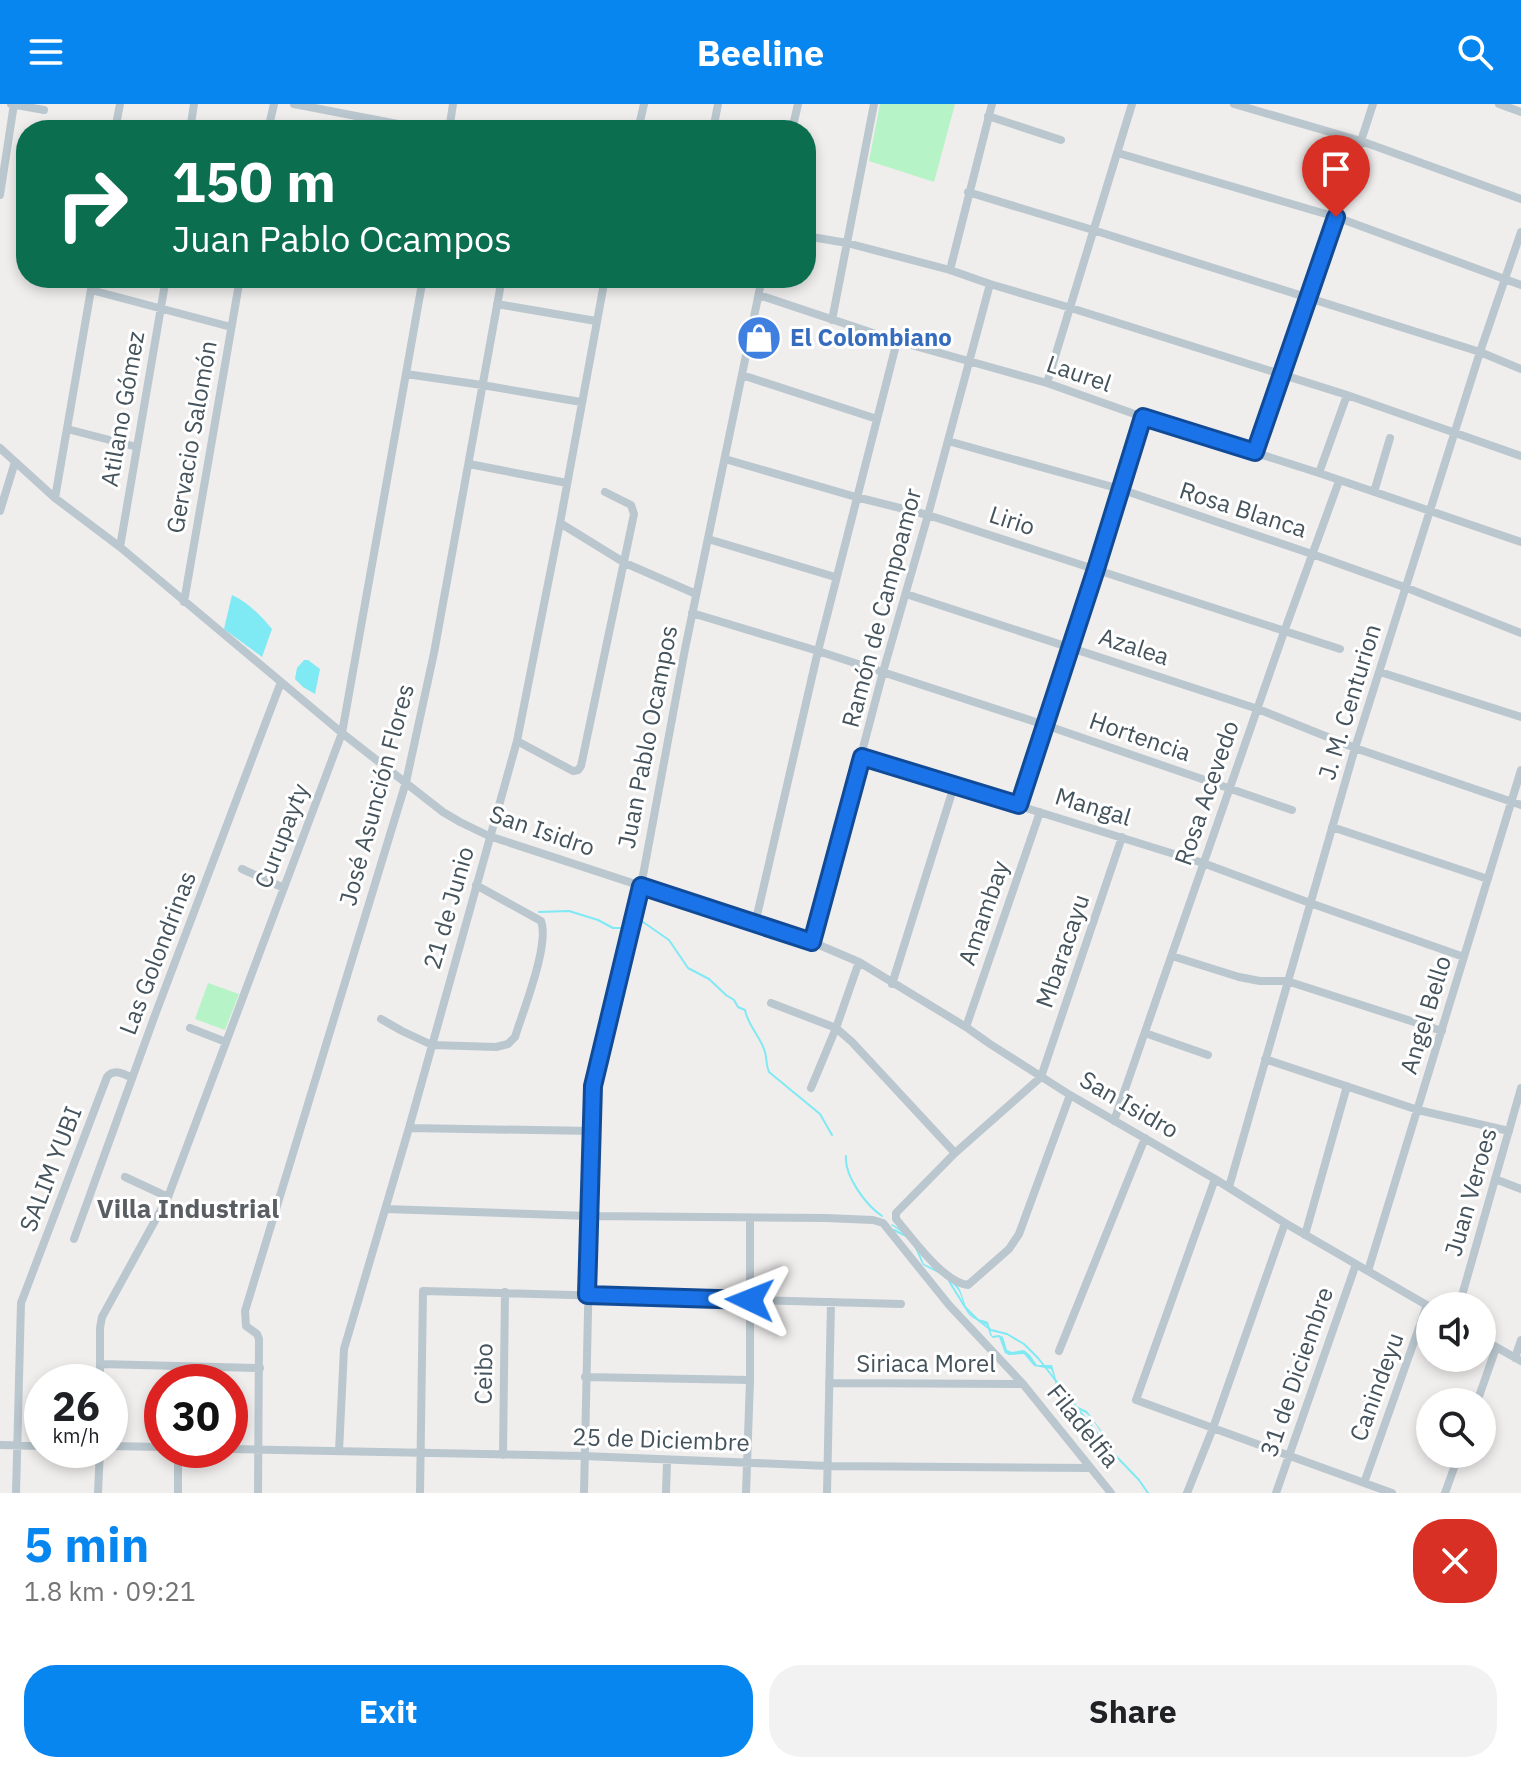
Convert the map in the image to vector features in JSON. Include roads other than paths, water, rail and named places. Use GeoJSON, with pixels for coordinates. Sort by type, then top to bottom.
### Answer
{"type":"FeatureCollection","features":[{"type":"Feature","properties":{"kind":"street"},"geometry":{"type":"LineString","coordinates":[[0,195],[13,104],[44,110]]}},
{"type":"Feature","properties":{"kind":"street"},"geometry":{"type":"LineString","coordinates":[[294,104],[377,120]]}},
{"type":"Feature","properties":{"kind":"street"},"geometry":{"type":"LineString","coordinates":[[832,320],[874,104]]}},
{"type":"Feature","properties":{"kind":"street"},"geometry":{"type":"LineString","coordinates":[[950,270],[992,104]]}},
{"type":"Feature","properties":{"kind":"street"},"geometry":{"type":"LineString","coordinates":[[1047,383],[1132,104]]}},
{"type":"Feature","properties":{"kind":"street"},"geometry":{"type":"LineString","coordinates":[[1234,104],[1361,141],[1521,199]]}},
{"type":"Feature","properties":{"kind":"street"},"geometry":{"type":"LineString","coordinates":[[1255,452],[1373,104]]}},
{"type":"Feature","properties":{"kind":"street"},"geometry":{"type":"LineString","coordinates":[[1499,104],[1521,112]]}},
{"type":"Feature","properties":{"kind":"street"},"geometry":{"type":"LineString","coordinates":[[988,116],[1061,140]]}},
{"type":"Feature","properties":{"kind":"street"},"geometry":{"type":"LineString","coordinates":[[1118,153],[1336,217],[1521,285]]}},
{"type":"Feature","properties":{"kind":"street"},"geometry":{"type":"LineString","coordinates":[[968,192],[1480,352],[1521,369]]}},
{"type":"Feature","properties":{"kind":"street","name":"J. M. Centurion"},"geometry":{"type":"LineString","coordinates":[[1229,1187],[1355,748],[1521,232]]}},
{"type":"Feature","properties":{"kind":"street"},"geometry":{"type":"LineString","coordinates":[[816,238],[950,270],[1347,395],[1521,456]]}},
{"type":"Feature","properties":{"kind":"street","name":"Ramón de Campoamor"},"geometry":{"type":"LineString","coordinates":[[812,942],[990,284]]}},
{"type":"Feature","properties":{"kind":"street","name":"Atilano Gómez"},"geometry":{"type":"LineString","coordinates":[[120,547],[164,288]]}},
{"type":"Feature","properties":{"kind":"street","name":"Gervacio Salomón"},"geometry":{"type":"LineString","coordinates":[[184,602],[238,288]]}},
{"type":"Feature","properties":{"kind":"street","name":"Curupayty"},"geometry":{"type":"LineString","coordinates":[[100,1364],[102,1317],[168,1197],[342,733],[421,288]]}},
{"type":"Feature","properties":{"kind":"street","name":"José Asunción Flores"},"geometry":{"type":"LineString","coordinates":[[260,1368],[259,1339],[247,1327],[245,1311],[406,782],[434,653],[500,288]]}},
{"type":"Feature","properties":{"kind":"street","name":"21 de Junio"},"geometry":{"type":"LineString","coordinates":[[339,1451],[344,1349],[517,741],[603,288]]}},
{"type":"Feature","properties":{"kind":"street","name":"Juan Pablo Ocampos"},"geometry":{"type":"LineString","coordinates":[[584,1493],[593,1086],[641,886],[692,613],[759,288]]}},
{"type":"Feature","properties":{"kind":"street"},"geometry":{"type":"LineString","coordinates":[[55,498],[91,290],[231,327]]}},
{"type":"Feature","properties":{"kind":"street","name":"Laurel"},"geometry":{"type":"LineString","coordinates":[[759,295],[897,341],[1047,383],[1521,542]]}},
{"type":"Feature","properties":{"kind":"street"},"geometry":{"type":"LineString","coordinates":[[497,304],[596,321]]}},
{"type":"Feature","properties":{"kind":"street"},"geometry":{"type":"LineString","coordinates":[[755,924],[835,577],[897,341]]}},
{"type":"Feature","properties":{"kind":"street"},"geometry":{"type":"LineString","coordinates":[[406,374],[581,402]]}},
{"type":"Feature","properties":{"kind":"street"},"geometry":{"type":"LineString","coordinates":[[742,375],[877,419]]}},
{"type":"Feature","properties":{"kind":"street"},"geometry":{"type":"LineString","coordinates":[[1319,473],[1347,395]]}},
{"type":"Feature","properties":{"kind":"street"},"geometry":{"type":"LineString","coordinates":[[1019,805],[1143,417]]}},
{"type":"Feature","properties":{"kind":"street"},"geometry":{"type":"LineString","coordinates":[[67,429],[137,447]]}},
{"type":"Feature","properties":{"kind":"street"},"geometry":{"type":"LineString","coordinates":[[1374,492],[1390,438]]}},
{"type":"Feature","properties":{"kind":"street","name":"Rosa Blanca"},"geometry":{"type":"LineString","coordinates":[[948,441],[1120,489],[1407,588],[1521,633]]}},
{"type":"Feature","properties":{"kind":"street","name":"San Isidro"},"geometry":{"type":"LineString","coordinates":[[0,448],[55,498],[120,547],[342,733],[451,817],[489,836],[812,942],[859,962],[1070,1095],[1416,1299]]}},
{"type":"Feature","properties":{"kind":"street","name":"Lirio"},"geometry":{"type":"LineString","coordinates":[[725,459],[928,515],[1340,649]]}},
{"type":"Feature","properties":{"kind":"street"},"geometry":{"type":"LineString","coordinates":[[0,511],[15,462]]}},
{"type":"Feature","properties":{"kind":"street"},"geometry":{"type":"LineString","coordinates":[[469,464],[567,483]]}},
{"type":"Feature","properties":{"kind":"street","name":"Rosa Acevedo"},"geometry":{"type":"LineString","coordinates":[[1114,1121],[1339,481]]}},
{"type":"Feature","properties":{"kind":"street"},"geometry":{"type":"LineString","coordinates":[[517,741],[573,771],[581,766],[634,514],[631,505],[605,492]]}},
{"type":"Feature","properties":{"kind":"street"},"geometry":{"type":"LineString","coordinates":[[560,523],[625,563],[696,594]]}},
{"type":"Feature","properties":{"kind":"street"},"geometry":{"type":"LineString","coordinates":[[708,539],[835,577]]}},
{"type":"Feature","properties":{"kind":"street","name":"Azalea"},"geometry":{"type":"LineString","coordinates":[[906,594],[1258,709],[1355,748],[1516,803]]}},
{"type":"Feature","properties":{"kind":"street","name":"Hortencia"},"geometry":{"type":"LineString","coordinates":[[692,613],[1045,725],[1292,810]]}},
{"type":"Feature","properties":{"kind":"street"},"geometry":{"type":"LineString","coordinates":[[1380,672],[1521,717]]}},
{"type":"Feature","properties":{"kind":"street","name":"Las Golondrinas"},"geometry":{"type":"LineString","coordinates":[[74,1239],[281,682]]}},
{"type":"Feature","properties":{"kind":"street","name":"Mangal"},"geometry":{"type":"LineString","coordinates":[[862,757],[1203,863],[1464,957]]}},
{"type":"Feature","properties":{"kind":"street","name":"Angel Bello"},"geometry":{"type":"LineString","coordinates":[[1368,1271],[1488,879],[1516,803],[1521,770]]}},
{"type":"Feature","properties":{"kind":"street"},"geometry":{"type":"LineString","coordinates":[[892,984],[954,786]]}},
{"type":"Feature","properties":{"kind":"street","name":"Amambay"},"geometry":{"type":"LineString","coordinates":[[966,1027],[1040,812]]}},
{"type":"Feature","properties":{"kind":"street"},"geometry":{"type":"LineString","coordinates":[[1332,827],[1488,879]]}},
{"type":"Feature","properties":{"kind":"street","name":"Mbaracayu"},"geometry":{"type":"LineString","coordinates":[[1041,1077],[1122,837]]}},
{"type":"Feature","properties":{"kind":"street"},"geometry":{"type":"LineString","coordinates":[[242,869],[284,888]]}},
{"type":"Feature","properties":{"kind":"street"},"geometry":{"type":"LineString","coordinates":[[381,1019],[432,1045],[496,1047],[508,1044],[515,1037],[543,944],[541,921],[476,885]]}},
{"type":"Feature","properties":{"kind":"street"},"geometry":{"type":"LineString","coordinates":[[1172,956],[1239,977],[1287,981],[1442,1031]]}},
{"type":"Feature","properties":{"kind":"street"},"geometry":{"type":"LineString","coordinates":[[811,1088],[859,962]]}},
{"type":"Feature","properties":{"kind":"street"},"geometry":{"type":"LineString","coordinates":[[771,1003],[836,1028],[955,1153]]}},
{"type":"Feature","properties":{"kind":"street"},"geometry":{"type":"LineString","coordinates":[[190,1028],[226,1042]]}},
{"type":"Feature","properties":{"kind":"street"},"geometry":{"type":"LineString","coordinates":[[1145,1033],[1208,1055]]}},
{"type":"Feature","properties":{"kind":"street"},"geometry":{"type":"LineString","coordinates":[[1265,1059],[1418,1110],[1509,1131]]}},
{"type":"Feature","properties":{"kind":"street","name":"SALIM YUBI"},"geometry":{"type":"LineString","coordinates":[[16,1493],[21,1303],[107,1077],[115,1072],[132,1078]]}},
{"type":"Feature","properties":{"kind":"street"},"geometry":{"type":"LineString","coordinates":[[1041,1077],[955,1153],[896,1213],[895,1216],[934,1264],[958,1282],[968,1285],[1009,1249],[1019,1234],[1070,1095]]}},
{"type":"Feature","properties":{"kind":"street"},"geometry":{"type":"LineString","coordinates":[[1305,1235],[1347,1086]]}},
{"type":"Feature","properties":{"kind":"street","name":"Juan Veroes"},"geometry":{"type":"LineString","coordinates":[[1463,1292],[1521,1088]]}},
{"type":"Feature","properties":{"kind":"street"},"geometry":{"type":"LineString","coordinates":[[409,1128],[592,1131]]}},
{"type":"Feature","properties":{"kind":"street"},"geometry":{"type":"LineString","coordinates":[[1059,1351],[1145,1138]]}},
{"type":"Feature","properties":{"kind":"street"},"geometry":{"type":"LineString","coordinates":[[125,1177],[168,1197]]}},
{"type":"Feature","properties":{"kind":"street"},"geometry":{"type":"LineString","coordinates":[[1215,1179],[1136,1400],[1392,1493]]}},
{"type":"Feature","properties":{"kind":"street"},"geometry":{"type":"LineString","coordinates":[[1495,1179],[1521,1189]]}},
{"type":"Feature","properties":{"kind":"street","name":"Filadelfia"},"geometry":{"type":"LineString","coordinates":[[386,1209],[589,1216],[873,1220],[886,1225],[949,1305],[1023,1384],[1111,1493]]}},
{"type":"Feature","properties":{"kind":"street"},"geometry":{"type":"LineString","coordinates":[[746,1493],[750,1218]]}},
{"type":"Feature","properties":{"kind":"street"},"geometry":{"type":"LineString","coordinates":[[1187,1493],[1285,1223]]}},
{"type":"Feature","properties":{"kind":"street","name":"31 de Diciembre"},"geometry":{"type":"LineString","coordinates":[[1276,1493],[1356,1264]]}},
{"type":"Feature","properties":{"kind":"street"},"geometry":{"type":"LineString","coordinates":[[420,1493],[423,1291],[901,1304]]}},
{"type":"Feature","properties":{"kind":"street","name":"Ceibo"},"geometry":{"type":"LineString","coordinates":[[503,1455],[505,1292]]}},
{"type":"Feature","properties":{"kind":"street"},"geometry":{"type":"LineString","coordinates":[[827,1493],[831,1302]]}},
{"type":"Feature","properties":{"kind":"street"},"geometry":{"type":"LineString","coordinates":[[1496,1348],[1518,1360],[1521,1340]]}},
{"type":"Feature","properties":{"kind":"street","name":"Canindeyu"},"geometry":{"type":"LineString","coordinates":[[1364,1483],[1416,1341]]}},
{"type":"Feature","properties":{"kind":"street"},"geometry":{"type":"LineString","coordinates":[[128,1365],[260,1368],[258,1493]]}},
{"type":"Feature","properties":{"kind":"street"},"geometry":{"type":"LineString","coordinates":[[585,1377],[750,1380]]}},
{"type":"Feature","properties":{"kind":"street","name":"Siriaca Morel"},"geometry":{"type":"LineString","coordinates":[[829,1383],[1023,1384]]}},
{"type":"Feature","properties":{"kind":"street"},"geometry":{"type":"LineString","coordinates":[[0,1445],[24,1446]]}},
{"type":"Feature","properties":{"kind":"street","name":"25 de Diciembre"},"geometry":{"type":"LineString","coordinates":[[248,1450],[584,1456],[828,1466],[1090,1468]]}},
{"type":"Feature","properties":{"kind":"street"},"geometry":{"type":"LineString","coordinates":[[666,1493],[667,1461]]}},
{"type":"Feature","properties":{"kind":"street"},"geometry":{"type":"LineString","coordinates":[[98,1493],[99,1468]]}},
{"type":"Feature","properties":{"kind":"street"},"geometry":{"type":"LineString","coordinates":[[178,1468],[178,1493]]}},
{"type":"Feature","properties":{"kind":"street"},"geometry":{"type":"LineString","coordinates":[[1445,1493],[1454,1468]]}},
{"type":"Feature","properties":{"kind":"water"},"geometry":{"type":"Polygon","coordinates":[[[232,595],[254,610],[272,629],[262,657],[224,629],[232,595]]]}},
{"type":"Feature","properties":{"kind":"water"},"geometry":{"type":"Polygon","coordinates":[[[304,660],[320,669],[315,694],[295,679],[297,668],[304,660]]]}},
{"type":"Feature","properties":{"kind":"water"},"geometry":{"type":"Polygon","coordinates":[[[892,1224],[911,1239],[924,1264],[946,1275],[957,1285],[969,1312],[977,1319],[988,1322],[992,1336],[1003,1337],[1007,1350],[1024,1350],[1037,1365],[1052,1365],[1059,1390],[1074,1405],[1087,1411],[1110,1445],[1085,1412],[1063,1399],[1058,1390],[1051,1369],[1034,1366],[1024,1354],[1005,1353],[999,1337],[993,1338],[990,1335],[987,1325],[972,1317],[968,1313],[955,1286],[923,1265],[910,1240],[892,1224]]]}},
{"type":"Feature","properties":{"kind":"waterway"},"geometry":{"type":"LineString","coordinates":[[539,912],[569,911],[613,928],[625,928]]}},
{"type":"Feature","properties":{"kind":"waterway"},"geometry":{"type":"LineString","coordinates":[[638,924],[643,922],[669,940],[688,968],[709,979],[745,1010],[765,1052],[769,1072],[820,1114],[832,1135]]}},
{"type":"Feature","properties":{"kind":"waterway"},"geometry":{"type":"LineString","coordinates":[[846,1156],[846,1164],[857,1189],[882,1216]]}},
{"type":"Feature","properties":{"kind":"waterway"},"geometry":{"type":"LineString","coordinates":[[894,1230],[906,1236]]}},
{"type":"Feature","properties":{"kind":"waterway"},"geometry":{"type":"LineString","coordinates":[[949,1281],[965,1307],[978,1320],[991,1330],[1007,1334],[1024,1344],[1038,1358],[1108,1447]]}},
{"type":"Feature","properties":{"kind":"waterway"},"geometry":{"type":"LineString","coordinates":[[1114,1454],[1148,1493]]}},
{"type":"Feature","properties":{"kind":"place","name":"El Colombiano"},"geometry":{"type":"Point","coordinates":[759,338]}},
{"type":"Feature","properties":{"kind":"district","name":"Villa Industrial"},"geometry":{"type":"Point","coordinates":[188,1209]}}]}
